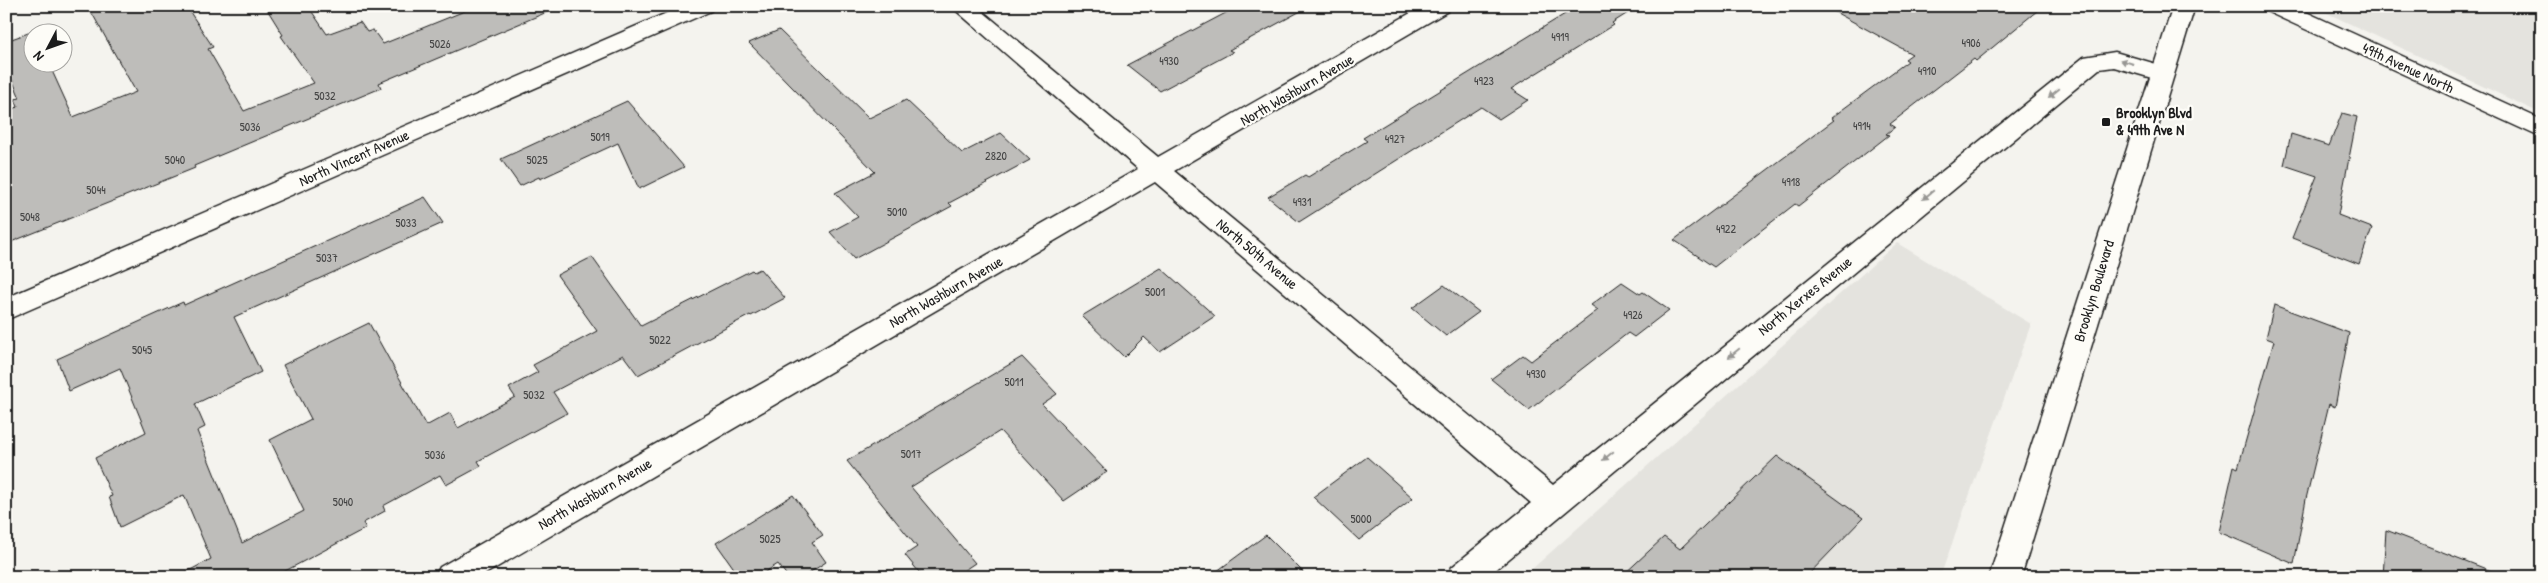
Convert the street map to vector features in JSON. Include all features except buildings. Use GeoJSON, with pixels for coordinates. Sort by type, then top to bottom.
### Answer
{"type":"FeatureCollection","features":[{"type":"Feature","properties":{"kind":"street","name":"North Vincent Avenue"},"geometry":{"type":"LineString","coordinates":[[6,310],[703,6]]}},
{"type":"Feature","properties":{"kind":"street","name":"North 50th Avenue"},"geometry":{"type":"LineString","coordinates":[[962,6],[1531,486],[1553,501]]}},
{"type":"Feature","properties":{"kind":"street","name":"North Washburn Avenue"},"geometry":{"type":"LineString","coordinates":[[451,577],[1440,6]]}},
{"type":"Feature","properties":{"kind":"street","name":"Brooklyn Boulevard"},"geometry":{"type":"LineString","coordinates":[[2005,577],[2184,6]]}},
{"type":"Feature","properties":{"kind":"street","name":"49th Avenue North"},"geometry":{"type":"LineString","coordinates":[[2274,6],[2542,130]]}},
{"type":"Feature","properties":{"kind":"street","name":"North Xerxes Avenue"},"geometry":{"type":"LineString","coordinates":[[1463,577],[1553,501],[2092,62],[2115,59],[2162,73]]}},
{"type":"Feature","properties":{"kind":"shaded area"},"geometry":{"type":"Polygon","coordinates":[[[2312,6],[2542,6],[2542,114],[2312,6]]]}},
{"type":"Feature","properties":{"kind":"shaded area"},"geometry":{"type":"Polygon","coordinates":[[[1897,243],[2031,324],[1940,577],[1523,577],[1897,243]]]}},
{"type":"Feature","properties":{"kind":"place","name":"Brooklyn Blvd & 49th Ave N"},"geometry":{"type":"Point","coordinates":[2106,122]}}]}
